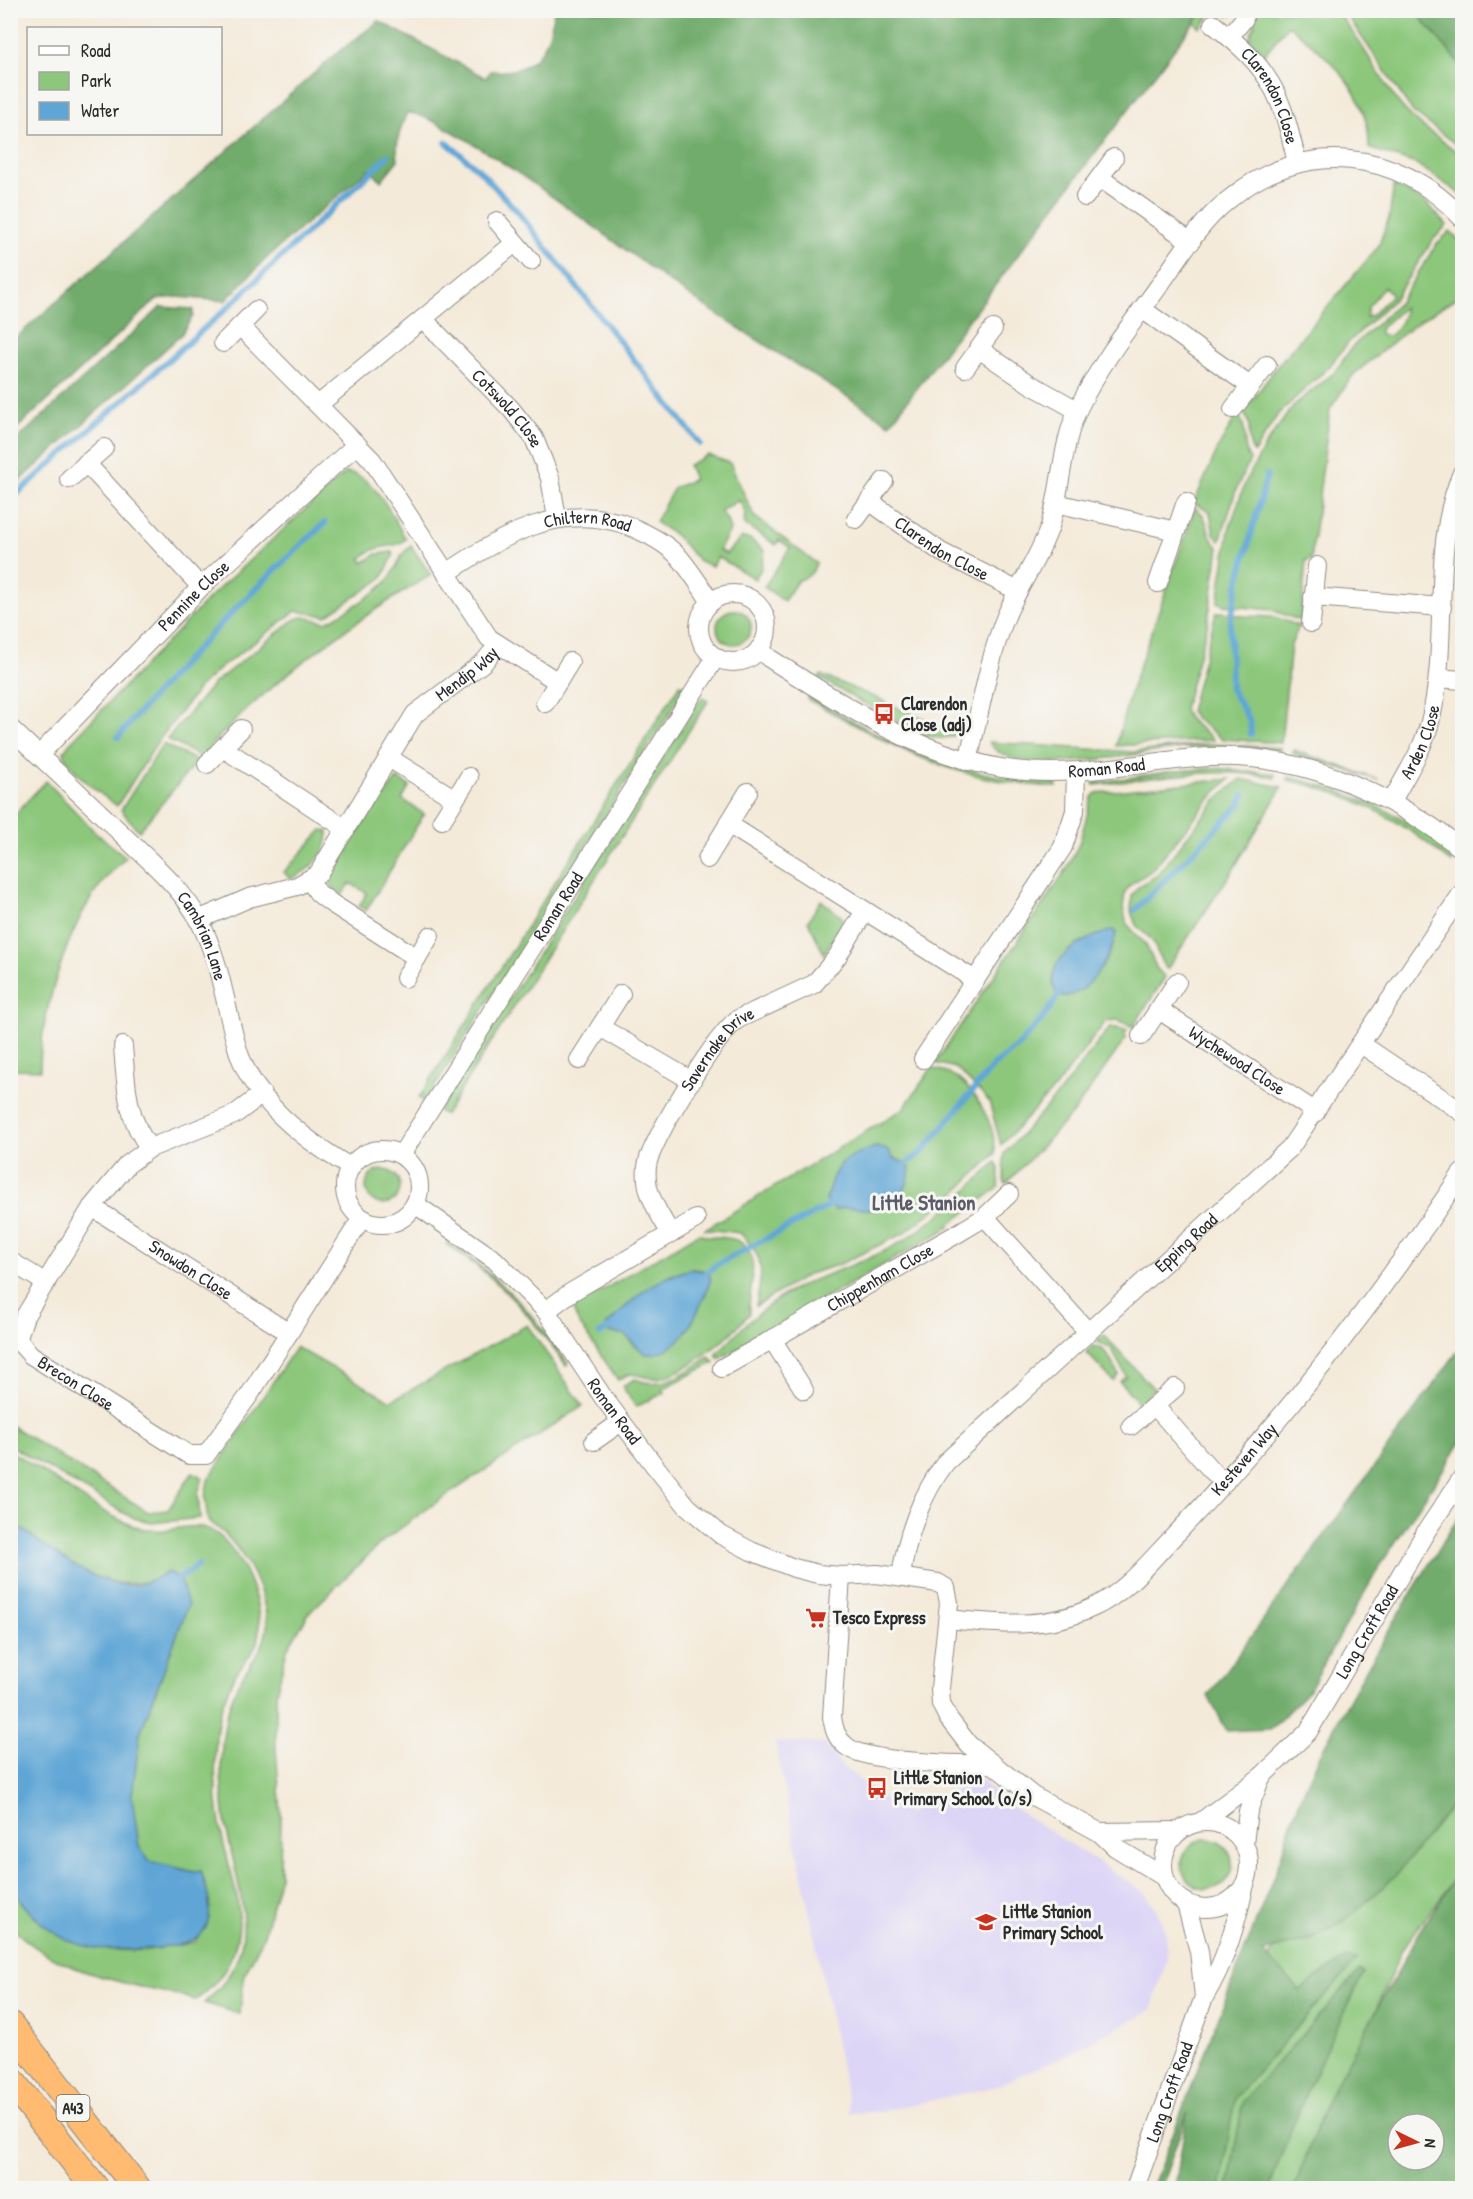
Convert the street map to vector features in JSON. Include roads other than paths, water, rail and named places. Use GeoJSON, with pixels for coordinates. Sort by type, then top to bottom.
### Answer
{"type":"FeatureCollection","features":[{"type":"Feature","properties":{"kind":"highway","name":"A43"},"geometry":{"type":"LineString","coordinates":[[10,2025],[137,2188]]}},
{"type":"Feature","properties":{"kind":"highway","name":"A43"},"geometry":{"type":"LineString","coordinates":[[10,2079],[95,2188]]}},
{"type":"Feature","properties":{"kind":"street","name":"Clarendon Close"},"geometry":{"type":"LineString","coordinates":[[1229,37],[1244,19]]}},
{"type":"Feature","properties":{"kind":"street","name":"Clarendon Close"},"geometry":{"type":"LineString","coordinates":[[1212,24],[1258,65],[1272,84],[1285,110],[1297,163]]}},
{"type":"Feature","properties":{"kind":"street"},"geometry":{"type":"LineString","coordinates":[[1085,197],[1114,158]]}},
{"type":"Feature","properties":{"kind":"street","name":"Clarendon Close"},"geometry":{"type":"LineString","coordinates":[[968,761],[1005,617],[1043,544],[1056,503],[1067,444],[1077,410],[1099,371],[1142,309],[1213,214],[1241,189],[1269,172],[1297,163],[1353,159],[1387,167],[1420,182],[1462,218]]}},
{"type":"Feature","properties":{"kind":"street"},"geometry":{"type":"LineString","coordinates":[[1100,178],[1191,242]]}},
{"type":"Feature","properties":{"kind":"street"},"geometry":{"type":"LineString","coordinates":[[497,221],[531,261]]}},
{"type":"Feature","properties":{"kind":"street"},"geometry":{"type":"LineString","coordinates":[[318,405],[515,243]]}},
{"type":"Feature","properties":{"kind":"street"},"geometry":{"type":"LineString","coordinates":[[223,343],[256,309]]}},
{"type":"Feature","properties":{"kind":"street"},"geometry":{"type":"LineString","coordinates":[[1142,309],[1250,386]]}},
{"type":"Feature","properties":{"kind":"street","name":"Cotswold Close"},"geometry":{"type":"LineString","coordinates":[[423,319],[511,409],[534,438],[550,478],[557,518]]}},
{"type":"Feature","properties":{"kind":"street","name":"Mendip Way"},"geometry":{"type":"LineString","coordinates":[[240,326],[357,444],[385,479],[479,625],[498,645],[484,662],[415,714],[318,874],[310,880]]}},
{"type":"Feature","properties":{"kind":"street"},"geometry":{"type":"LineString","coordinates":[[965,368],[993,328]]}},
{"type":"Feature","properties":{"kind":"street"},"geometry":{"type":"LineString","coordinates":[[979,349],[1030,384],[1077,410]]}},
{"type":"Feature","properties":{"kind":"street"},"geometry":{"type":"LineString","coordinates":[[1233,409],[1267,365]]}},
{"type":"Feature","properties":{"kind":"street","name":"Pennine Close"},"geometry":{"type":"LineString","coordinates":[[39,756],[201,587],[357,444]]}},
{"type":"Feature","properties":{"kind":"street"},"geometry":{"type":"LineString","coordinates":[[69,479],[104,448]]}},
{"type":"Feature","properties":{"kind":"street"},"geometry":{"type":"LineString","coordinates":[[86,463],[201,587]]}},
{"type":"Feature","properties":{"kind":"street","name":"Arden Close"},"geometry":{"type":"LineString","coordinates":[[1392,801],[1420,748],[1430,723],[1438,678],[1447,532],[1452,504],[1462,473]]}},
{"type":"Feature","properties":{"kind":"street"},"geometry":{"type":"LineString","coordinates":[[856,519],[884,481]]}},
{"type":"Feature","properties":{"kind":"street","name":"Clarendon Close"},"geometry":{"type":"LineString","coordinates":[[869,501],[940,552],[1018,591]]}},
{"type":"Feature","properties":{"kind":"street"},"geometry":{"type":"LineString","coordinates":[[1158,583],[1186,502]]}},
{"type":"Feature","properties":{"kind":"street"},"geometry":{"type":"LineString","coordinates":[[1056,503],[1176,531]]}},
{"type":"Feature","properties":{"kind":"street","name":"Chiltern Road"},"geometry":{"type":"LineString","coordinates":[[447,573],[514,532],[557,518],[577,516],[609,519],[652,537],[678,556],[711,602]]}},
{"type":"Feature","properties":{"kind":"street"},"geometry":{"type":"LineString","coordinates":[[1311,622],[1317,566]]}},
{"type":"Feature","properties":{"kind":"street"},"geometry":{"type":"LineString","coordinates":[[731,594],[752,600],[765,617],[767,628],[759,649],[743,660],[733,662],[716,657],[706,649],[699,630],[700,620],[711,602],[731,594]]}},
{"type":"Feature","properties":{"kind":"street"},"geometry":{"type":"LineString","coordinates":[[1313,597],[1442,607]]}},
{"type":"Feature","properties":{"kind":"street"},"geometry":{"type":"LineString","coordinates":[[498,645],[558,682]]}},
{"type":"Feature","properties":{"kind":"street","name":"Roman Road"},"geometry":{"type":"LineString","coordinates":[[759,649],[779,665],[860,714],[912,740],[968,761],[1030,771],[1076,772],[1196,758],[1234,758],[1299,767],[1351,783],[1392,801],[1462,849]]}},
{"type":"Feature","properties":{"kind":"street","name":"Roman Road"},"geometry":{"type":"LineString","coordinates":[[400,1155],[716,657]]}},
{"type":"Feature","properties":{"kind":"street"},"geometry":{"type":"LineString","coordinates":[[545,703],[570,662]]}},
{"type":"Feature","properties":{"kind":"street","name":"Arden Close"},"geometry":{"type":"LineString","coordinates":[[1438,678],[1462,680]]}},
{"type":"Feature","properties":{"kind":"street","name":"Cambrian Lane"},"geometry":{"type":"LineString","coordinates":[[10,728],[164,876],[198,920],[218,971],[238,1050],[249,1074],[262,1094],[312,1143],[350,1167]]}},
{"type":"Feature","properties":{"kind":"street"},"geometry":{"type":"LineString","coordinates":[[207,764],[241,729]]}},
{"type":"Feature","properties":{"kind":"street"},"geometry":{"type":"LineString","coordinates":[[223,748],[346,829]]}},
{"type":"Feature","properties":{"kind":"street"},"geometry":{"type":"LineString","coordinates":[[389,758],[455,799]]}},
{"type":"Feature","properties":{"kind":"street"},"geometry":{"type":"LineString","coordinates":[[923,1059],[1063,847],[1075,811],[1076,772]]}},
{"type":"Feature","properties":{"kind":"street"},"geometry":{"type":"LineString","coordinates":[[442,820],[469,777]]}},
{"type":"Feature","properties":{"kind":"street"},"geometry":{"type":"LineString","coordinates":[[706,858],[748,792]]}},
{"type":"Feature","properties":{"kind":"street"},"geometry":{"type":"LineString","coordinates":[[728,824],[975,980]]}},
{"type":"Feature","properties":{"kind":"street"},"geometry":{"type":"LineString","coordinates":[[198,920],[223,908],[310,880],[318,893],[331,903],[417,958]]}},
{"type":"Feature","properties":{"kind":"street","name":"Epping Road"},"geometry":{"type":"LineString","coordinates":[[902,1577],[917,1514],[941,1469],[1290,1148],[1462,893]]}},
{"type":"Feature","properties":{"kind":"street","name":"Savernake Drive"},"geometry":{"type":"LineString","coordinates":[[671,1234],[650,1193],[647,1170],[650,1155],[657,1140],[692,1081],[727,1027],[738,1019],[814,984],[827,971],[865,911]]}},
{"type":"Feature","properties":{"kind":"street"},"geometry":{"type":"LineString","coordinates":[[405,978],[430,936]]}},
{"type":"Feature","properties":{"kind":"street"},"geometry":{"type":"LineString","coordinates":[[1141,1036],[1177,982]]}},
{"type":"Feature","properties":{"kind":"street"},"geometry":{"type":"LineString","coordinates":[[579,1060],[621,994]]}},
{"type":"Feature","properties":{"kind":"street","name":"Wychewood Close"},"geometry":{"type":"LineString","coordinates":[[1159,1010],[1316,1112]]}},
{"type":"Feature","properties":{"kind":"street"},"geometry":{"type":"LineString","coordinates":[[600,1027],[692,1081]]}},
{"type":"Feature","properties":{"kind":"street"},"geometry":{"type":"LineString","coordinates":[[1361,1044],[1462,1112]]}},
{"type":"Feature","properties":{"kind":"street"},"geometry":{"type":"LineString","coordinates":[[123,1046],[126,1084],[134,1125],[150,1148]]}},
{"type":"Feature","properties":{"kind":"street","name":"Brecon Close"},"geometry":{"type":"LineString","coordinates":[[262,1094],[234,1115],[150,1148],[127,1165],[92,1207],[46,1283],[20,1328],[18,1337],[21,1344],[31,1355],[189,1455],[206,1455],[290,1333],[362,1218]]}},
{"type":"Feature","properties":{"kind":"street"},"geometry":{"type":"LineString","coordinates":[[379,1150],[400,1155],[416,1171],[419,1193],[415,1204],[408,1214],[398,1221],[379,1224],[362,1218],[353,1211],[345,1190],[350,1167],[358,1159],[379,1150]]}},
{"type":"Feature","properties":{"kind":"street","name":"Kesteven Way"},"geometry":{"type":"LineString","coordinates":[[948,1619],[1037,1624],[1069,1618],[1097,1606],[1136,1575],[1226,1482],[1311,1381],[1378,1296],[1462,1173]]}},
{"type":"Feature","properties":{"kind":"street","name":"Chippenham Close"},"geometry":{"type":"LineString","coordinates":[[722,1368],[985,1217],[1009,1194]]}},
{"type":"Feature","properties":{"kind":"street","name":"Roman Road"},"geometry":{"type":"LineString","coordinates":[[415,1204],[495,1260],[546,1311],[621,1422],[687,1506],[721,1535],[751,1551],[794,1568],[841,1576],[877,1574],[902,1577],[938,1582],[946,1588],[950,1596],[940,1688],[941,1704],[948,1718],[969,1745],[1033,1796],[1100,1832],[1115,1847],[1164,1877]]}},
{"type":"Feature","properties":{"kind":"street","name":"Snowdon Close"},"geometry":{"type":"LineString","coordinates":[[92,1207],[290,1333]]}},
{"type":"Feature","properties":{"kind":"street"},"geometry":{"type":"LineString","coordinates":[[985,1217],[1088,1332]]}},
{"type":"Feature","properties":{"kind":"street"},"geometry":{"type":"LineString","coordinates":[[546,1311],[570,1293],[696,1219]]}},
{"type":"Feature","properties":{"kind":"street"},"geometry":{"type":"LineString","coordinates":[[10,1261],[46,1283]]}},
{"type":"Feature","properties":{"kind":"street"},"geometry":{"type":"LineString","coordinates":[[772,1339],[804,1389]]}},
{"type":"Feature","properties":{"kind":"street"},"geometry":{"type":"LineString","coordinates":[[1131,1426],[1175,1388]]}},
{"type":"Feature","properties":{"kind":"street"},"geometry":{"type":"LineString","coordinates":[[1155,1406],[1211,1470],[1226,1482]]}},
{"type":"Feature","properties":{"kind":"street"},"geometry":{"type":"LineString","coordinates":[[594,1441],[621,1422]]}},
{"type":"Feature","properties":{"kind":"street","name":"Long Croft Road"},"geometry":{"type":"LineString","coordinates":[[1202,1821],[1262,1776],[1308,1732],[1427,1530],[1462,1478]]}},
{"type":"Feature","properties":{"kind":"street"},"geometry":{"type":"LineString","coordinates":[[841,1576],[832,1717],[835,1733],[846,1746],[861,1755],[955,1764],[993,1764]]}},
{"type":"Feature","properties":{"kind":"street","name":"Long Croft Road"},"geometry":{"type":"LineString","coordinates":[[1244,1843],[1248,1810],[1262,1776]]}},
{"type":"Feature","properties":{"kind":"street"},"geometry":{"type":"LineString","coordinates":[[1202,1821],[1226,1826],[1244,1843],[1249,1856],[1245,1884],[1238,1895],[1227,1904],[1214,1908],[1200,1908],[1186,1904],[1170,1890],[1164,1877],[1163,1859],[1167,1845],[1179,1831],[1202,1821]]}},
{"type":"Feature","properties":{"kind":"street","name":"Roman Road"},"geometry":{"type":"LineString","coordinates":[[1100,1832],[1179,1831]]}},
{"type":"Feature","properties":{"kind":"street","name":"Long Croft Road"},"geometry":{"type":"LineString","coordinates":[[1135,2188],[1204,1997],[1219,1972],[1233,1934],[1245,1884]]}},
{"type":"Feature","properties":{"kind":"street","name":"Long Croft Road"},"geometry":{"type":"LineString","coordinates":[[1186,1904],[1199,1951],[1204,1997]]}},
{"type":"Feature","properties":{"kind":"water"},"geometry":{"type":"Polygon","coordinates":[[[1113,930],[1116,933],[1109,954],[1096,975],[1079,991],[1069,996],[1058,997],[1053,984],[1054,972],[1059,961],[1078,945],[1113,930]]]}},
{"type":"Feature","properties":{"kind":"water"},"geometry":{"type":"Polygon","coordinates":[[[876,1147],[888,1150],[893,1158],[910,1168],[904,1191],[895,1203],[881,1209],[835,1210],[826,1200],[837,1170],[847,1159],[876,1147]]]}},
{"type":"Feature","properties":{"kind":"water"},"geometry":{"type":"Polygon","coordinates":[[[691,1269],[708,1272],[711,1279],[696,1316],[680,1339],[670,1347],[659,1353],[645,1354],[624,1334],[609,1333],[606,1326],[644,1291],[664,1279],[691,1269]]]}},
{"type":"Feature","properties":{"kind":"water"},"geometry":{"type":"Polygon","coordinates":[[[11,1521],[53,1552],[102,1579],[119,1584],[138,1585],[168,1572],[180,1578],[188,1605],[140,1734],[132,1795],[139,1847],[149,1861],[194,1872],[201,1871],[210,1908],[208,1922],[203,1932],[194,1939],[182,1944],[144,1949],[83,1946],[56,1934],[38,1920],[11,1886],[11,1521]]]}},
{"type":"Feature","properties":{"kind":"waterway"},"geometry":{"type":"LineString","coordinates":[[446,142],[478,169],[518,212],[700,444]]}},
{"type":"Feature","properties":{"kind":"waterway"},"geometry":{"type":"LineString","coordinates":[[10,500],[224,311],[388,156]]}},
{"type":"Feature","properties":{"kind":"waterway"},"geometry":{"type":"LineString","coordinates":[[1251,734],[1250,721],[1231,689],[1230,623],[1267,475]]}},
{"type":"Feature","properties":{"kind":"waterway"},"geometry":{"type":"LineString","coordinates":[[118,737],[219,626],[325,523]]}},
{"type":"Feature","properties":{"kind":"waterway"},"geometry":{"type":"LineString","coordinates":[[1135,910],[1240,805],[1244,795]]}},
{"type":"Feature","properties":{"kind":"waterway"},"geometry":{"type":"LineString","coordinates":[[901,1168],[923,1151],[994,1065],[1019,1045],[1043,1018],[1062,990]]}},
{"type":"Feature","properties":{"kind":"waterway"},"geometry":{"type":"LineString","coordinates":[[703,1275],[718,1264],[836,1202]]}},
{"type":"Feature","properties":{"kind":"waterway"},"geometry":{"type":"LineString","coordinates":[[600,1334],[613,1326]]}},
{"type":"Feature","properties":{"kind":"waterway"},"geometry":{"type":"LineString","coordinates":[[180,1578],[198,1565]]}},
{"type":"Feature","properties":{"kind":"place","name":"Clarendon Close (adj)"},"geometry":{"type":"Point","coordinates":[884,714]}},
{"type":"Feature","properties":{"kind":"place","name":"Tesco Express"},"geometry":{"type":"Point","coordinates":[816,1618]}},
{"type":"Feature","properties":{"kind":"place","name":"Little Stanion Primary School (o/s)"},"geometry":{"type":"Point","coordinates":[877,1788]}},
{"type":"Feature","properties":{"kind":"place","name":"Little Stanion Primary School"},"geometry":{"type":"Point","coordinates":[986,1922]}},
{"type":"Feature","properties":{"kind":"district","name":"Little Stanion"},"geometry":{"type":"Point","coordinates":[924,1203]}}]}
